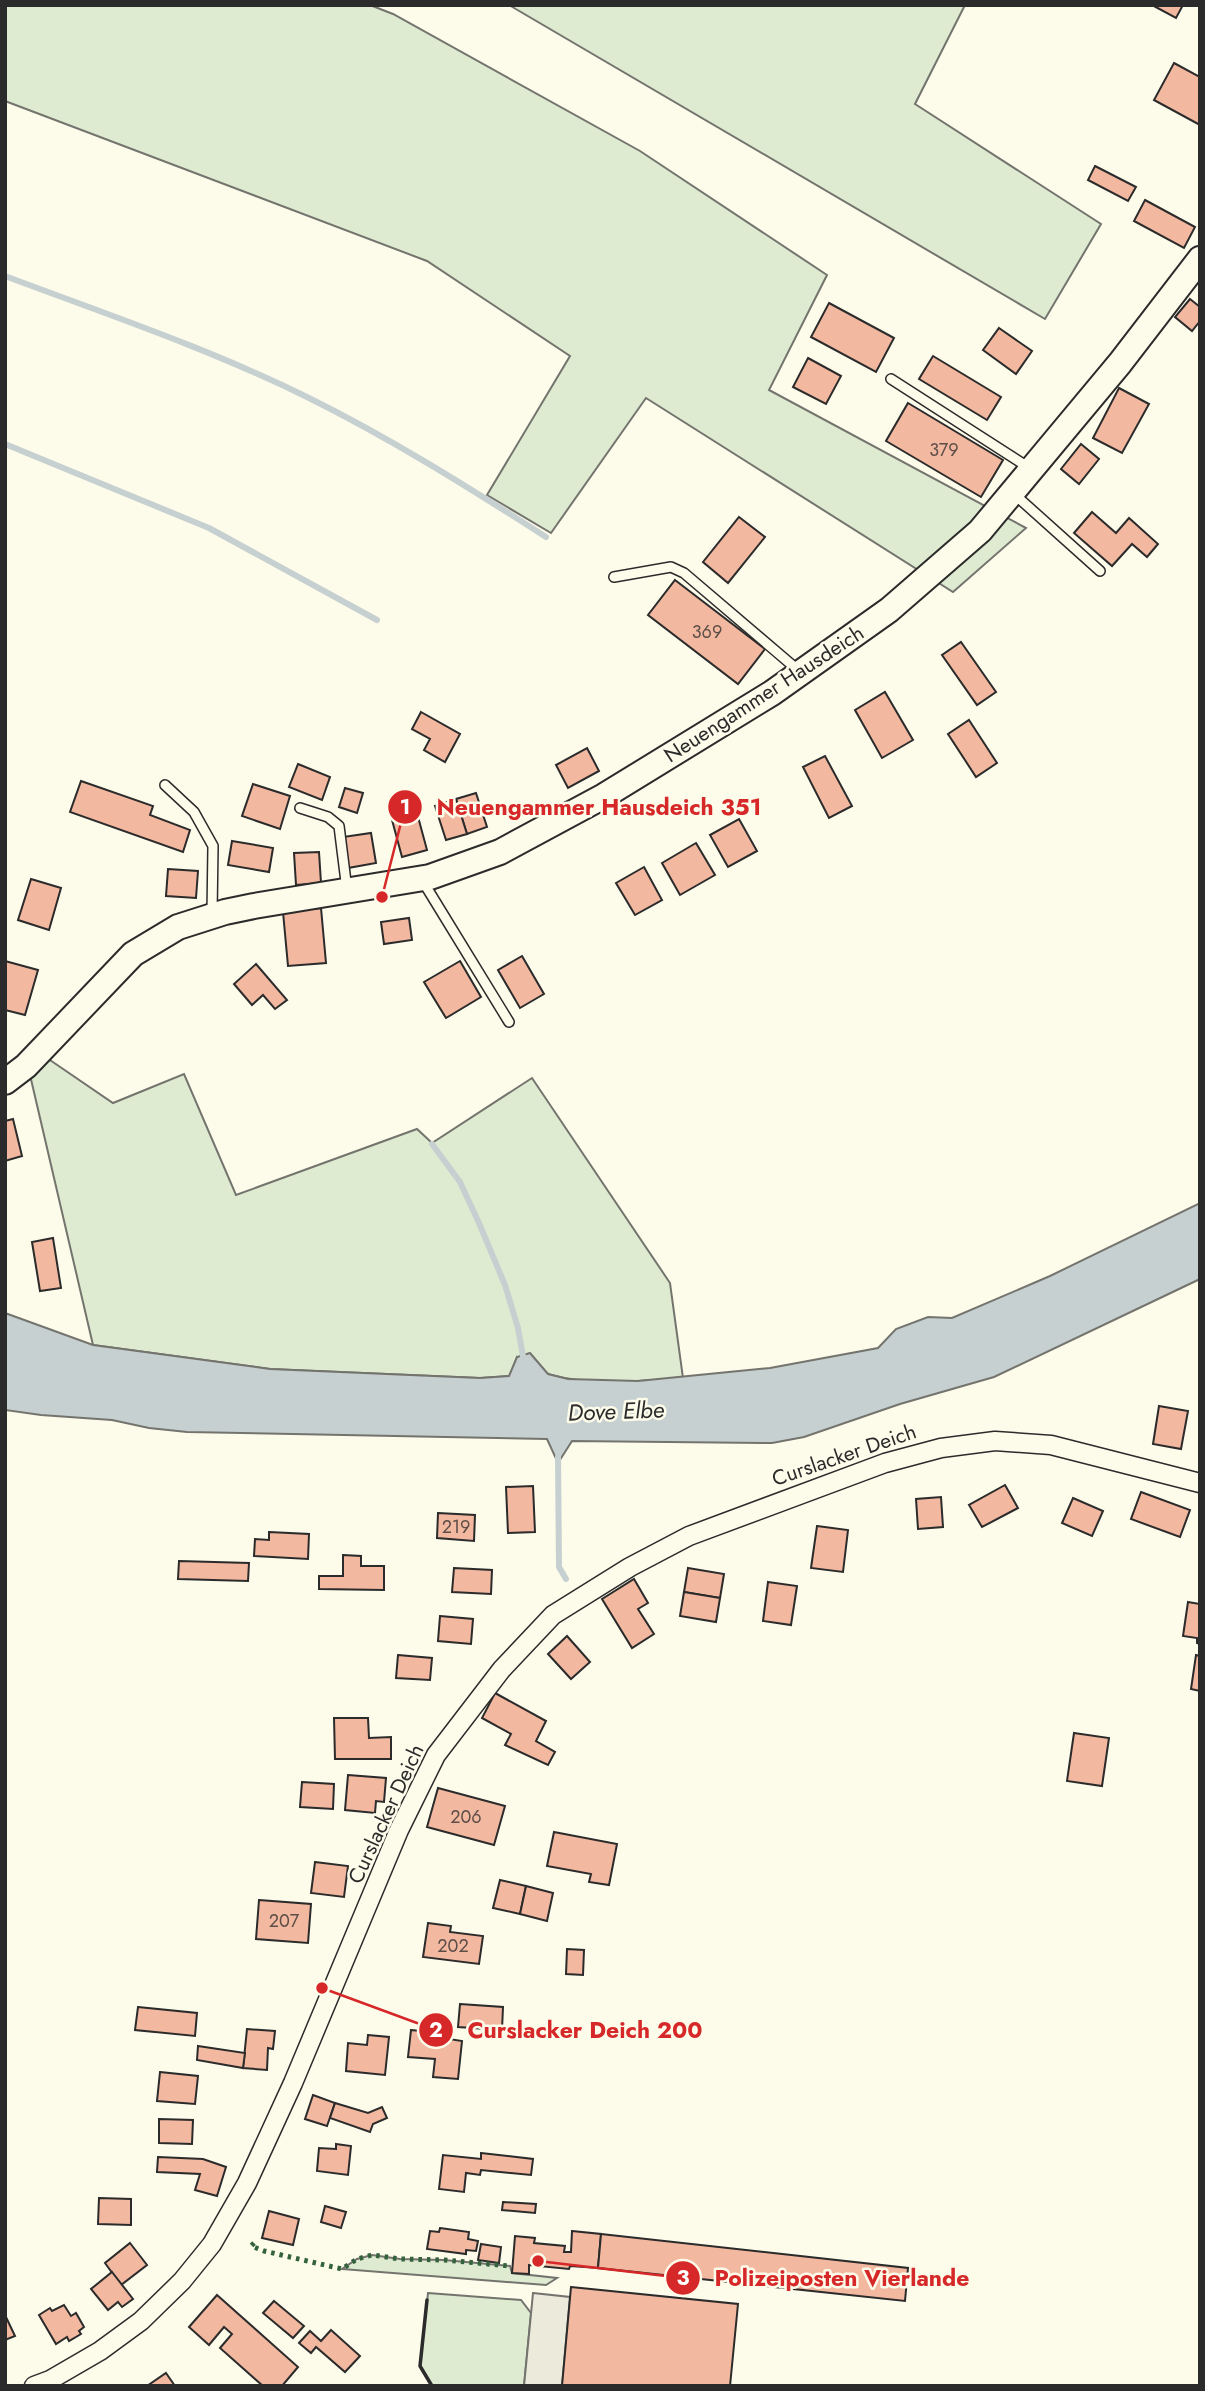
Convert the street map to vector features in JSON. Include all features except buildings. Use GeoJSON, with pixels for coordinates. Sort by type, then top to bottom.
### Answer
{"type":"FeatureCollection","features":[{"type":"Feature","properties":{"kind":"street","name":"Neuengammer Hausdeich"},"geometry":{"type":"LineString","coordinates":[[5,1082],[26,1066],[133,954],[178,927],[254,906],[421,878],[500,852],[604,796],[772,693],[889,610],[980,531],[1120,363],[1200,259]]}},
{"type":"Feature","properties":{"kind":"street","name":"Curslacker Deich"},"geometry":{"type":"LineString","coordinates":[[34,2386],[50,2380],[100,2351],[141,2321],[182,2281],[212,2244],[247,2183],[293,2083],[400,1830],[436,1755],[502,1669],[554,1615],[630,1567],[689,1536],[885,1462],[941,1448],[995,1441],[1051,1445],[1200,1483]]}},
{"type":"Feature","properties":{"kind":"lane"},"geometry":{"type":"LineString","coordinates":[[891,379],[1031,469]]}},
{"type":"Feature","properties":{"kind":"lane"},"geometry":{"type":"LineString","coordinates":[[1012,493],[1100,571]]}},
{"type":"Feature","properties":{"kind":"lane"},"geometry":{"type":"LineString","coordinates":[[614,577],[671,568],[684,573],[801,672]]}},
{"type":"Feature","properties":{"kind":"lane"},"geometry":{"type":"LineString","coordinates":[[165,785],[194,812],[212,846],[212,916]]}},
{"type":"Feature","properties":{"kind":"lane"},"geometry":{"type":"LineString","coordinates":[[300,808],[328,817],[339,826],[348,891]]}},
{"type":"Feature","properties":{"kind":"lane"},"geometry":{"type":"LineString","coordinates":[[421,878],[509,1022]]}},
{"type":"Feature","properties":{"kind":"green space"},"geometry":{"type":"Polygon","coordinates":[[[5,5],[370,5],[393,14],[640,151],[827,275],[769,390],[1026,528],[953,592],[646,398],[551,533],[487,495],[570,356],[427,261],[5,101],[5,5]]]}},
{"type":"Feature","properties":{"kind":"green space"},"geometry":{"type":"Polygon","coordinates":[[[509,5],[965,5],[915,104],[1101,224],[1045,319],[509,5]]]}},
{"type":"Feature","properties":{"kind":"green space"},"geometry":{"type":"Polygon","coordinates":[[[47,1058],[113,1103],[184,1074],[236,1195],[417,1129],[432,1143],[532,1078],[670,1283],[683,1378],[583,1381],[551,1375],[517,1357],[510,1376],[480,1378],[270,1369],[93,1345],[30,1075],[47,1058]]]}},
{"type":"Feature","properties":{"kind":"green space"},"geometry":{"type":"Polygon","coordinates":[[[372,2255],[510,2266],[512,2273],[557,2278],[546,2285],[342,2269],[357,2259],[372,2255]]]}},
{"type":"Feature","properties":{"kind":"green space"},"geometry":{"type":"Polygon","coordinates":[[[428,2293],[521,2300],[531,2313],[524,2386],[432,2386],[420,2366],[428,2293]]]}},
{"type":"Feature","properties":{"kind":"shaded area"},"geometry":{"type":"Polygon","coordinates":[[[533,2293],[570,2297],[562,2386],[524,2386],[533,2293]]]}},
{"type":"Feature","properties":{"kind":"water","name":"Dove Elbe"},"geometry":{"type":"Polygon","coordinates":[[[1200,1203],[1200,1279],[994,1377],[900,1404],[804,1437],[772,1443],[572,1441],[558,1463],[547,1439],[187,1432],[112,1420],[5,1410],[5,1313],[93,1345],[270,1369],[480,1378],[509,1376],[517,1357],[530,1353],[548,1374],[568,1379],[638,1381],[770,1368],[878,1348],[896,1329],[928,1317],[952,1318],[1050,1276],[1200,1203]]]}},
{"type":"Feature","properties":{"kind":"waterway"},"geometry":{"type":"LineString","coordinates":[[5,276],[195,348],[307,397],[399,446],[546,537]]}},
{"type":"Feature","properties":{"kind":"waterway"},"geometry":{"type":"LineString","coordinates":[[5,444],[209,528],[377,620]]}},
{"type":"Feature","properties":{"kind":"waterway"},"geometry":{"type":"LineString","coordinates":[[432,1144],[460,1182],[479,1223],[505,1285],[518,1328],[524,1362]]}},
{"type":"Feature","properties":{"kind":"waterway"},"geometry":{"type":"LineString","coordinates":[[558,1457],[559,1567],[566,1579]]}},
{"type":"Feature","properties":{"kind":"hedge"},"geometry":{"type":"LineString","coordinates":[[254,2243],[251,2246],[264,2251],[342,2269],[357,2259],[372,2255],[510,2266]]}},
{"type":"Feature","properties":{"kind":"wall"},"geometry":{"type":"LineString","coordinates":[[427,2300],[420,2366],[432,2386]]}},
{"type":"Feature","properties":{"kind":"place","name":"Neuengammer Hausdeich 351"},"geometry":{"type":"Point","coordinates":[382,897]}},
{"type":"Feature","properties":{"kind":"place","name":"Curslacker Deich 200"},"geometry":{"type":"Point","coordinates":[322,1988]}},
{"type":"Feature","properties":{"kind":"place","name":"Polizeiposten Vierlande"},"geometry":{"type":"Point","coordinates":[538,2261]}}]}
